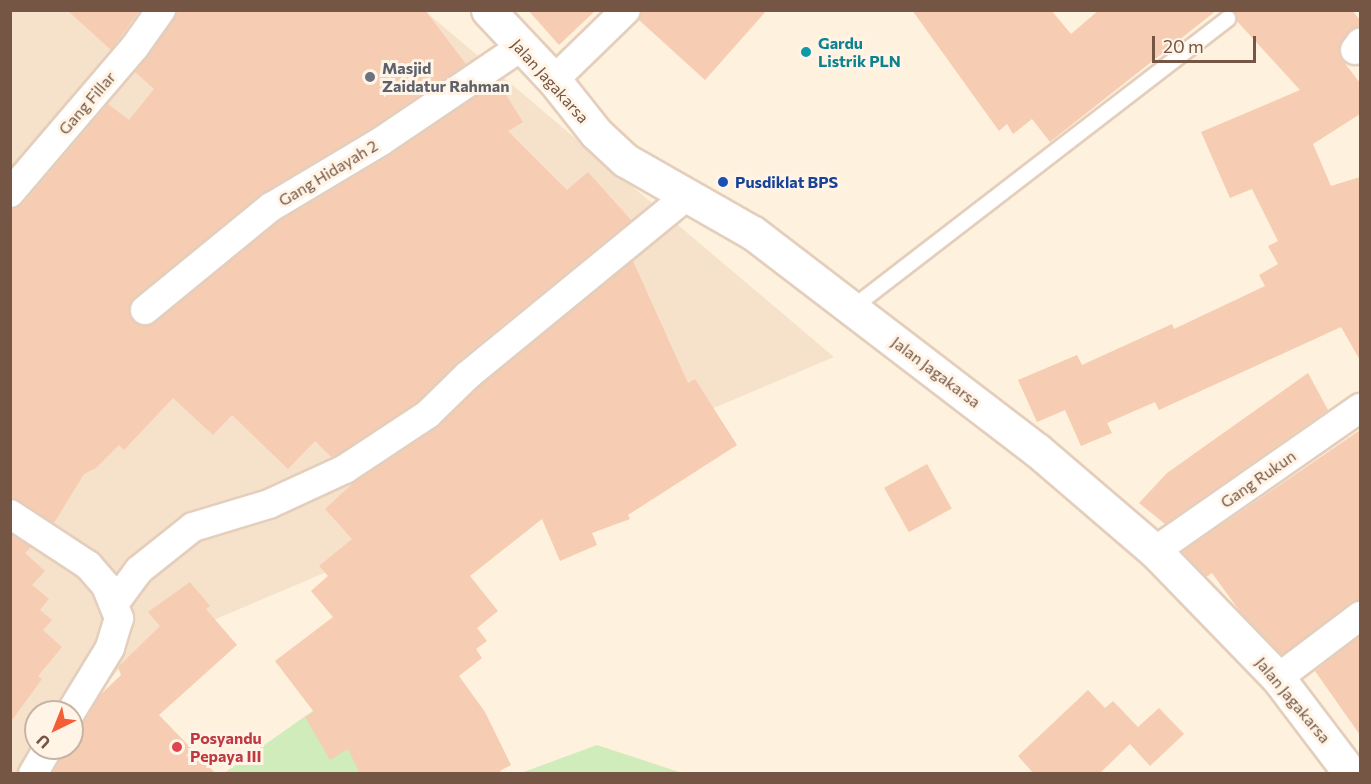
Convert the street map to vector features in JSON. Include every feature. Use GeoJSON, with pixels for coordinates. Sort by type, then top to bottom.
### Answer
{"type":"FeatureCollection","features":[{"type":"Feature","properties":{"kind":"main road","name":"Jalan Jagakarsa"},"geometry":{"type":"LineString","coordinates":[[488,10],[554,80],[596,133],[626,160],[753,233],[1037,450],[1155,551],[1278,678],[1351,774]]}},
{"type":"Feature","properties":{"kind":"street","name":"Gang Fillar"},"geometry":{"type":"LineString","coordinates":[[10,193],[134,48],[161,10]]}},
{"type":"Feature","properties":{"kind":"street"},"geometry":{"type":"LineString","coordinates":[[554,80],[626,10]]}},
{"type":"Feature","properties":{"kind":"street","name":"Gang Hidayah 2"},"geometry":{"type":"LineString","coordinates":[[145,310],[271,207],[398,130],[521,47]]}},
{"type":"Feature","properties":{"kind":"street"},"geometry":{"type":"LineString","coordinates":[[114,604],[139,570],[193,527],[269,504],[345,469],[428,414],[468,375],[688,195]]}},
{"type":"Feature","properties":{"kind":"street","name":"Gang Rukun"},"geometry":{"type":"LineString","coordinates":[[1155,551],[1360,408]]}},
{"type":"Feature","properties":{"kind":"street"},"geometry":{"type":"LineString","coordinates":[[10,514],[88,566],[106,586],[114,604],[119,618],[117,633],[78,700]]}},
{"type":"Feature","properties":{"kind":"street"},"geometry":{"type":"LineString","coordinates":[[1278,678],[1360,616]]}},
{"type":"Feature","properties":{"kind":"street"},"geometry":{"type":"LineString","coordinates":[[33,774],[41,760]]}},
{"type":"Feature","properties":{"kind":"lane"},"geometry":{"type":"LineString","coordinates":[[851,308],[1227,18]]}},
{"type":"Feature","properties":{"kind":"shaded area"},"geometry":{"type":"Polygon","coordinates":[[[10,11],[425,11],[834,357],[131,655],[84,710],[84,700],[24,700],[24,760],[33,760],[30,773],[11,773],[10,11]]]}},
{"type":"Feature","properties":{"kind":"green space"},"geometry":{"type":"Polygon","coordinates":[[[443,698],[502,773],[223,774],[314,710],[443,698]]]}},
{"type":"Feature","properties":{"kind":"green space"},"geometry":{"type":"Polygon","coordinates":[[[597,745],[682,773],[521,773],[597,745]]]}},
{"type":"Feature","properties":{"kind":"building"},"geometry":{"type":"Polygon","coordinates":[[[67,10],[140,10],[111,50],[67,10]]]}},
{"type":"Feature","properties":{"kind":"building"},"geometry":{"type":"Polygon","coordinates":[[[177,10],[425,10],[466,64],[371,128],[261,194],[135,297],[129,312],[139,325],[155,323],[280,221],[389,156],[498,82],[523,122],[508,131],[567,190],[588,172],[631,220],[457,362],[418,401],[337,455],[331,457],[315,441],[288,469],[232,415],[213,435],[173,398],[124,450],[119,445],[96,468],[84,474],[54,523],[10,498],[10,209],[23,204],[108,104],[129,120],[154,89],[135,72],[177,10]]]}},
{"type":"Feature","properties":{"kind":"building"},"geometry":{"type":"Polygon","coordinates":[[[528,10],[596,10],[559,45],[528,10]]]}},
{"type":"Feature","properties":{"kind":"building"},"geometry":{"type":"Polygon","coordinates":[[[642,10],[767,10],[705,80],[639,20],[642,10]]]}},
{"type":"Feature","properties":{"kind":"building"},"geometry":{"type":"Polygon","coordinates":[[[912,10],[1051,10],[1071,34],[1099,10],[1217,10],[1050,142],[1032,119],[1013,134],[1007,124],[999,131],[912,10]]]}},
{"type":"Feature","properties":{"kind":"building"},"geometry":{"type":"Polygon","coordinates":[[[1233,10],[1352,10],[1360,20],[1360,27],[1347,33],[1339,49],[1340,57],[1360,83],[1360,114],[1313,144],[1331,186],[1360,177],[1360,360],[1341,327],[1159,410],[1155,402],[1107,423],[1112,433],[1081,446],[1065,410],[1037,422],[1018,380],[1077,355],[1082,365],[1172,324],[1174,329],[1265,286],[1259,275],[1278,264],[1268,246],[1278,241],[1252,189],[1230,198],[1201,132],[1300,90],[1236,20],[1233,10]]]}},
{"type":"Feature","properties":{"kind":"building"},"geometry":{"type":"Polygon","coordinates":[[[633,261],[688,383],[695,379],[737,445],[628,515],[630,519],[592,533],[597,545],[560,561],[542,519],[470,576],[498,611],[477,628],[487,641],[476,649],[482,658],[459,676],[485,712],[511,765],[494,774],[360,774],[348,749],[330,760],[305,717],[314,712],[275,661],[333,617],[311,591],[328,576],[319,566],[352,539],[325,509],[352,484],[437,428],[479,387],[633,261]]]}},
{"type":"Feature","properties":{"kind":"building"},"geometry":{"type":"Polygon","coordinates":[[[1308,373],[1328,410],[1165,524],[1139,503],[1167,473],[1308,373]]]}},
{"type":"Feature","properties":{"kind":"building"},"geometry":{"type":"Polygon","coordinates":[[[1360,430],[1360,600],[1350,603],[1282,655],[1241,613],[1212,573],[1206,577],[1182,552],[1360,430]]]}},
{"type":"Feature","properties":{"kind":"building"},"geometry":{"type":"Polygon","coordinates":[[[927,464],[952,509],[909,532],[884,488],[927,464]]]}},
{"type":"Feature","properties":{"kind":"building"},"geometry":{"type":"Polygon","coordinates":[[[10,534],[31,547],[25,553],[45,571],[32,585],[49,599],[40,610],[52,620],[43,630],[62,647],[38,676],[42,679],[27,700],[24,700],[24,704],[10,723],[10,534]]]}},
{"type":"Feature","properties":{"kind":"building"},"geometry":{"type":"Polygon","coordinates":[[[190,582],[210,606],[206,609],[237,645],[159,715],[216,774],[52,774],[60,760],[84,760],[84,722],[100,695],[121,675],[118,667],[160,626],[148,612],[190,582]]]}},
{"type":"Feature","properties":{"kind":"building"},"geometry":{"type":"Polygon","coordinates":[[[1360,636],[1360,735],[1315,671],[1360,636]]]}},
{"type":"Feature","properties":{"kind":"building"},"geometry":{"type":"Polygon","coordinates":[[[1088,690],[1105,708],[1113,701],[1138,727],[1159,708],[1184,734],[1150,766],[1130,744],[1099,774],[1034,774],[1018,756],[1088,690]]]}},
{"type":"Feature","properties":{"kind":"place","name":"Gardu Listrik PLN"},"geometry":{"type":"Point","coordinates":[806,52]}},
{"type":"Feature","properties":{"kind":"place","name":"Masjid Zaidatur Rahman"},"geometry":{"type":"Point","coordinates":[370,77]}},
{"type":"Feature","properties":{"kind":"place","name":"Pusdiklat BPS"},"geometry":{"type":"Point","coordinates":[723,182]}},
{"type":"Feature","properties":{"kind":"place","name":"Posyandu Pepaya III"},"geometry":{"type":"Point","coordinates":[177,747]}}]}
